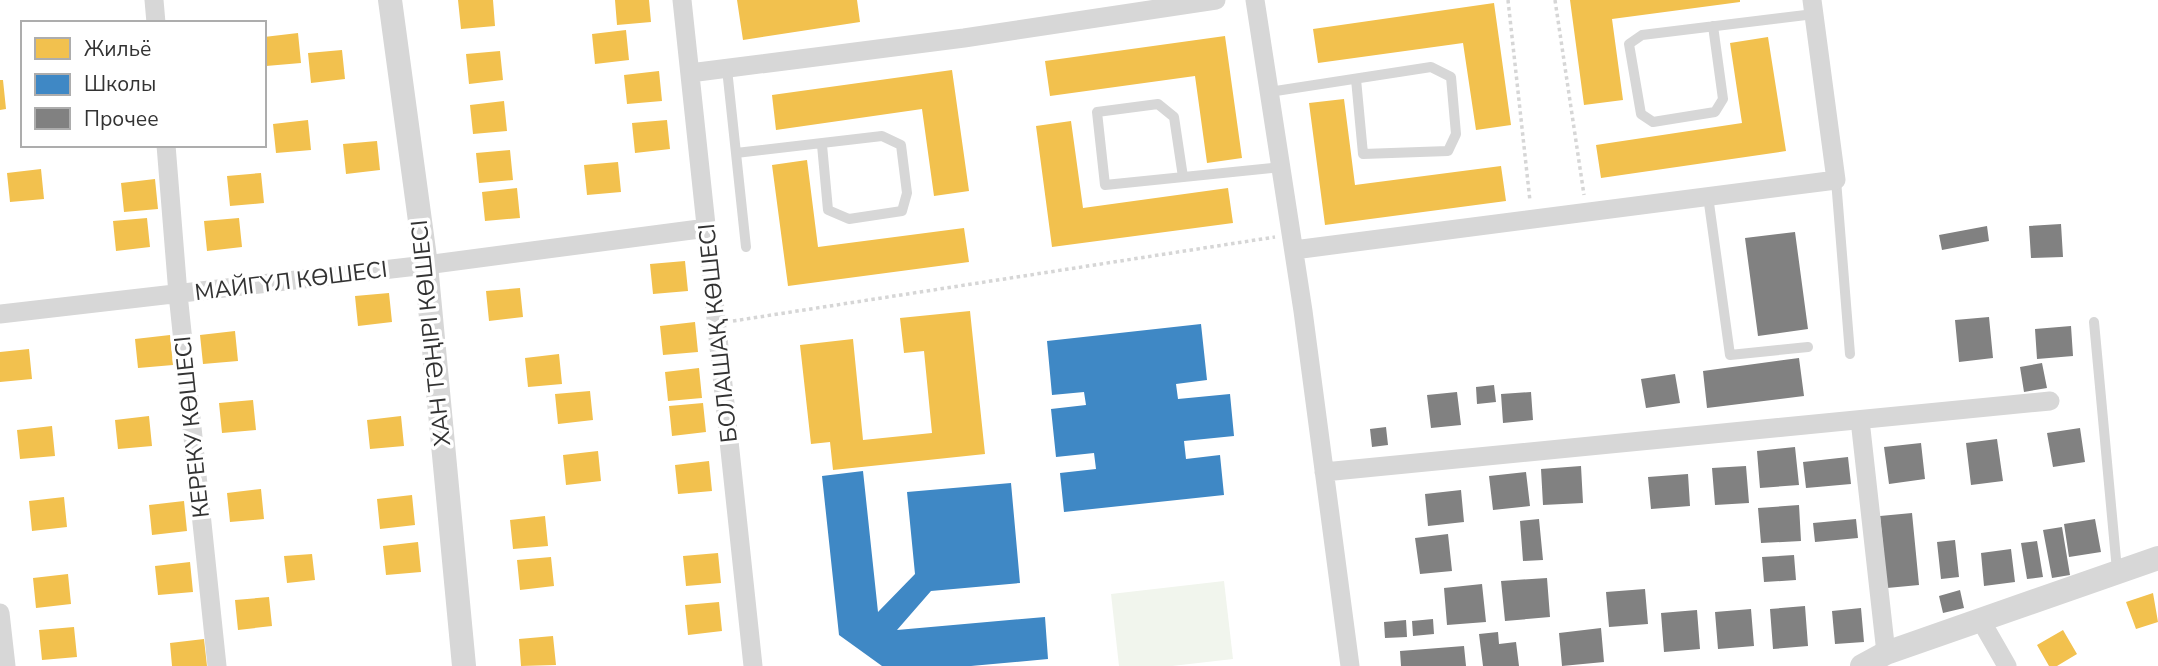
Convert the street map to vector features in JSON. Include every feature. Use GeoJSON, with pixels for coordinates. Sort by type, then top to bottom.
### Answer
{"type":"FeatureCollection","features":[{"type":"Feature","properties":{"kind":"street"},"geometry":{"type":"LineString","coordinates":[[154,0],[156,21]]}},
{"type":"Feature","properties":{"kind":"street","name":"ХАН ТӘҢІРІ КӨШЕСІ"},"geometry":{"type":"LineString","coordinates":[[390,0],[426,265],[464,666]]}},
{"type":"Feature","properties":{"kind":"street","name":"БОЛАШАҚ КӨШЕСІ"},"geometry":{"type":"LineString","coordinates":[[682,0],[753,666]]}},
{"type":"Feature","properties":{"kind":"street"},"geometry":{"type":"LineString","coordinates":[[690,73],[1216,0]]}},
{"type":"Feature","properties":{"kind":"street"},"geometry":{"type":"LineString","coordinates":[[1255,0],[1293,242],[1350,666]]}},
{"type":"Feature","properties":{"kind":"street"},"geometry":{"type":"LineString","coordinates":[[1293,242],[1586,211],[1836,180],[1813,7]]}},
{"type":"Feature","properties":{"kind":"street","name":"КЕРЕКУ КӨШЕСІ"},"geometry":{"type":"LineString","coordinates":[[166,147],[178,294],[217,666]]}},
{"type":"Feature","properties":{"kind":"street","name":"МАЙГҮЛ КӨШЕСІ"},"geometry":{"type":"LineString","coordinates":[[0,314],[426,265],[707,228]]}},
{"type":"Feature","properties":{"kind":"street"},"geometry":{"type":"LineString","coordinates":[[1324,472],[2050,401]]}},
{"type":"Feature","properties":{"kind":"street"},"geometry":{"type":"LineString","coordinates":[[1860,420],[1886,653]]}},
{"type":"Feature","properties":{"kind":"street"},"geometry":{"type":"LineString","coordinates":[[1862,666],[1886,653],[2117,570],[2158,558]]}},
{"type":"Feature","properties":{"kind":"street"},"geometry":{"type":"LineString","coordinates":[[0,612],[6,666]]}},
{"type":"Feature","properties":{"kind":"street"},"geometry":{"type":"LineString","coordinates":[[1980,619],[2007,666]]}},
{"type":"Feature","properties":{"kind":"lane"},"geometry":{"type":"LineString","coordinates":[[1713,26],[1723,99],[1715,112],[1653,122],[1641,114],[1629,44],[1642,35],[1713,26],[1813,7]]}},
{"type":"Feature","properties":{"kind":"lane"},"geometry":{"type":"LineString","coordinates":[[1269,92],[1431,67],[1451,77],[1456,134],[1448,150],[1363,154],[1356,79]]}},
{"type":"Feature","properties":{"kind":"lane"},"geometry":{"type":"LineString","coordinates":[[727,69],[746,247]]}},
{"type":"Feature","properties":{"kind":"lane"},"geometry":{"type":"LineString","coordinates":[[1183,177],[1174,117],[1158,104],[1097,112],[1105,185],[1281,167]]}},
{"type":"Feature","properties":{"kind":"lane"},"geometry":{"type":"LineString","coordinates":[[736,153],[882,136],[901,145],[907,193],[902,211],[849,219],[828,210],[822,145]]}},
{"type":"Feature","properties":{"kind":"lane"},"geometry":{"type":"LineString","coordinates":[[1836,180],[1850,354]]}},
{"type":"Feature","properties":{"kind":"lane"},"geometry":{"type":"LineString","coordinates":[[1708,196],[1730,355],[1808,347]]}},
{"type":"Feature","properties":{"kind":"lane"},"geometry":{"type":"LineString","coordinates":[[2094,322],[2117,570]]}},
{"type":"Feature","properties":{"kind":"path"},"geometry":{"type":"LineString","coordinates":[[1508,0],[1532,217]]}},
{"type":"Feature","properties":{"kind":"path"},"geometry":{"type":"LineString","coordinates":[[1555,0],[1586,211]]}},
{"type":"Feature","properties":{"kind":"path"},"geometry":{"type":"LineString","coordinates":[[717,324],[1293,242]]}},
{"type":"Feature","properties":{"kind":"shaded area"},"geometry":{"type":"Polygon","coordinates":[[[1224,581],[1233,659],[1172,666],[1119,666],[1111,594],[1224,581]]]}},
{"type":"Feature","properties":{"kind":"building: Жильё"},"geometry":{"type":"Polygon","coordinates":[[[458,0],[493,0],[495,26],[461,29],[458,0]]]}},
{"type":"Feature","properties":{"kind":"building: Жильё"},"geometry":{"type":"Polygon","coordinates":[[[615,0],[649,0],[651,22],[617,25],[615,0]]]}},
{"type":"Feature","properties":{"kind":"building: Жильё"},"geometry":{"type":"Polygon","coordinates":[[[737,0],[857,0],[860,22],[743,40],[737,0]]]}},
{"type":"Feature","properties":{"kind":"building: Жильё"},"geometry":{"type":"Polygon","coordinates":[[[1570,0],[1740,2],[1612,19],[1623,100],[1584,105],[1570,0]]]}},
{"type":"Feature","properties":{"kind":"building: Жильё"},"geometry":{"type":"Polygon","coordinates":[[[1494,3],[1511,125],[1476,130],[1463,43],[1318,63],[1313,29],[1494,3]]]}},
{"type":"Feature","properties":{"kind":"building: Жильё"},"geometry":{"type":"Polygon","coordinates":[[[626,30],[629,60],[595,64],[592,34],[626,30]]]}},
{"type":"Feature","properties":{"kind":"building: Жильё"},"geometry":{"type":"Polygon","coordinates":[[[298,33],[301,63],[266,66],[266,37],[298,33]]]}},
{"type":"Feature","properties":{"kind":"building: Жильё"},"geometry":{"type":"Polygon","coordinates":[[[1225,36],[1242,158],[1207,163],[1195,76],[1050,96],[1045,61],[1225,36]]]}},
{"type":"Feature","properties":{"kind":"building: Жильё"},"geometry":{"type":"Polygon","coordinates":[[[1768,37],[1786,151],[1601,178],[1596,145],[1742,123],[1730,43],[1768,37]]]}},
{"type":"Feature","properties":{"kind":"building: Жильё"},"geometry":{"type":"Polygon","coordinates":[[[342,50],[345,79],[311,83],[308,53],[342,50]]]}},
{"type":"Feature","properties":{"kind":"building: Жильё"},"geometry":{"type":"Polygon","coordinates":[[[500,51],[503,80],[469,84],[466,54],[500,51]]]}},
{"type":"Feature","properties":{"kind":"building: Жильё"},"geometry":{"type":"Polygon","coordinates":[[[952,70],[969,191],[934,196],[922,109],[776,130],[772,95],[952,70]]]}},
{"type":"Feature","properties":{"kind":"building: Жильё"},"geometry":{"type":"Polygon","coordinates":[[[659,71],[662,101],[627,104],[624,75],[659,71]]]}},
{"type":"Feature","properties":{"kind":"building: Жильё"},"geometry":{"type":"Polygon","coordinates":[[[0,80],[3,80],[6,109],[0,110],[0,80]]]}},
{"type":"Feature","properties":{"kind":"building: Жильё"},"geometry":{"type":"Polygon","coordinates":[[[1344,99],[1355,185],[1501,166],[1506,201],[1325,225],[1309,103],[1344,99]]]}},
{"type":"Feature","properties":{"kind":"building: Жильё"},"geometry":{"type":"Polygon","coordinates":[[[504,101],[507,131],[473,134],[470,105],[504,101]]]}},
{"type":"Feature","properties":{"kind":"building: Жильё"},"geometry":{"type":"Polygon","coordinates":[[[308,120],[311,150],[276,153],[273,124],[308,120]]]}},
{"type":"Feature","properties":{"kind":"building: Жильё"},"geometry":{"type":"Polygon","coordinates":[[[667,120],[670,149],[635,153],[632,123],[667,120]]]}},
{"type":"Feature","properties":{"kind":"building: Жильё"},"geometry":{"type":"Polygon","coordinates":[[[1071,121],[1083,208],[1228,188],[1233,223],[1052,247],[1036,126],[1071,121]]]}},
{"type":"Feature","properties":{"kind":"building: Жильё"},"geometry":{"type":"Polygon","coordinates":[[[377,141],[380,170],[346,174],[343,144],[377,141]]]}},
{"type":"Feature","properties":{"kind":"building: Жильё"},"geometry":{"type":"Polygon","coordinates":[[[510,150],[513,180],[479,183],[476,153],[510,150]]]}},
{"type":"Feature","properties":{"kind":"building: Жильё"},"geometry":{"type":"Polygon","coordinates":[[[807,160],[818,247],[964,228],[969,262],[788,286],[772,165],[807,160]]]}},
{"type":"Feature","properties":{"kind":"building: Жильё"},"geometry":{"type":"Polygon","coordinates":[[[618,162],[621,192],[587,195],[584,165],[618,162]]]}},
{"type":"Feature","properties":{"kind":"building: Жильё"},"geometry":{"type":"Polygon","coordinates":[[[41,169],[44,199],[10,202],[7,173],[41,169]]]}},
{"type":"Feature","properties":{"kind":"building: Жильё"},"geometry":{"type":"Polygon","coordinates":[[[261,173],[264,203],[230,206],[227,176],[261,173]]]}},
{"type":"Feature","properties":{"kind":"building: Жильё"},"geometry":{"type":"Polygon","coordinates":[[[155,179],[158,209],[124,212],[121,183],[155,179]]]}},
{"type":"Feature","properties":{"kind":"building: Жильё"},"geometry":{"type":"Polygon","coordinates":[[[517,188],[520,218],[485,221],[482,192],[517,188]]]}},
{"type":"Feature","properties":{"kind":"building: Жильё"},"geometry":{"type":"Polygon","coordinates":[[[147,218],[150,247],[116,251],[113,221],[147,218]]]}},
{"type":"Feature","properties":{"kind":"building: Жильё"},"geometry":{"type":"Polygon","coordinates":[[[239,218],[242,247],[207,251],[204,221],[239,218]]]}},
{"type":"Feature","properties":{"kind":"building: Жильё"},"geometry":{"type":"Polygon","coordinates":[[[685,261],[688,291],[653,294],[650,264],[685,261]]]}},
{"type":"Feature","properties":{"kind":"building: Жильё"},"geometry":{"type":"Polygon","coordinates":[[[520,288],[523,317],[489,321],[486,291],[520,288]]]}},
{"type":"Feature","properties":{"kind":"building: Жильё"},"geometry":{"type":"Polygon","coordinates":[[[389,293],[392,322],[358,326],[355,296],[389,293]]]}},
{"type":"Feature","properties":{"kind":"building: Жильё"},"geometry":{"type":"Polygon","coordinates":[[[970,311],[985,454],[833,470],[830,442],[811,444],[800,345],[853,339],[863,440],[932,433],[924,351],[904,353],[900,318],[970,311]]]}},
{"type":"Feature","properties":{"kind":"building: Жильё"},"geometry":{"type":"Polygon","coordinates":[[[695,322],[698,352],[663,355],[660,326],[695,322]]]}},
{"type":"Feature","properties":{"kind":"building: Жильё"},"geometry":{"type":"Polygon","coordinates":[[[235,331],[238,361],[203,364],[200,335],[235,331]]]}},
{"type":"Feature","properties":{"kind":"building: Жильё"},"geometry":{"type":"Polygon","coordinates":[[[170,335],[173,365],[138,368],[135,339],[170,335]]]}},
{"type":"Feature","properties":{"kind":"building: Жильё"},"geometry":{"type":"Polygon","coordinates":[[[29,349],[32,379],[0,382],[0,352],[29,349]]]}},
{"type":"Feature","properties":{"kind":"building: Жильё"},"geometry":{"type":"Polygon","coordinates":[[[559,354],[562,384],[528,387],[525,358],[559,354]]]}},
{"type":"Feature","properties":{"kind":"building: Жильё"},"geometry":{"type":"Polygon","coordinates":[[[699,368],[702,398],[668,401],[665,372],[699,368]]]}},
{"type":"Feature","properties":{"kind":"building: Жильё"},"geometry":{"type":"Polygon","coordinates":[[[590,391],[593,420],[558,424],[555,394],[590,391]]]}},
{"type":"Feature","properties":{"kind":"building: Жильё"},"geometry":{"type":"Polygon","coordinates":[[[253,400],[256,430],[222,433],[219,403],[253,400]]]}},
{"type":"Feature","properties":{"kind":"building: Жильё"},"geometry":{"type":"Polygon","coordinates":[[[703,403],[706,432],[672,436],[669,406],[703,403]]]}},
{"type":"Feature","properties":{"kind":"building: Жильё"},"geometry":{"type":"Polygon","coordinates":[[[149,416],[152,446],[118,449],[115,420],[149,416]]]}},
{"type":"Feature","properties":{"kind":"building: Жильё"},"geometry":{"type":"Polygon","coordinates":[[[401,416],[404,446],[370,449],[367,420],[401,416]]]}},
{"type":"Feature","properties":{"kind":"building: Жильё"},"geometry":{"type":"Polygon","coordinates":[[[52,426],[55,456],[20,459],[17,430],[52,426]]]}},
{"type":"Feature","properties":{"kind":"building: Жильё"},"geometry":{"type":"Polygon","coordinates":[[[598,451],[601,481],[566,485],[563,455],[598,451]]]}},
{"type":"Feature","properties":{"kind":"building: Жильё"},"geometry":{"type":"Polygon","coordinates":[[[709,461],[712,491],[678,494],[675,465],[709,461]]]}},
{"type":"Feature","properties":{"kind":"building: Жильё"},"geometry":{"type":"Polygon","coordinates":[[[261,489],[264,519],[230,522],[227,493],[261,489]]]}},
{"type":"Feature","properties":{"kind":"building: Жильё"},"geometry":{"type":"Polygon","coordinates":[[[412,495],[415,525],[380,529],[377,499],[412,495]]]}},
{"type":"Feature","properties":{"kind":"building: Жильё"},"geometry":{"type":"Polygon","coordinates":[[[64,497],[67,527],[32,531],[29,501],[64,497]]]}},
{"type":"Feature","properties":{"kind":"building: Жильё"},"geometry":{"type":"Polygon","coordinates":[[[184,501],[187,531],[152,535],[149,505],[184,501]]]}},
{"type":"Feature","properties":{"kind":"building: Жильё"},"geometry":{"type":"Polygon","coordinates":[[[545,516],[548,546],[513,549],[510,520],[545,516]]]}},
{"type":"Feature","properties":{"kind":"building: Жильё"},"geometry":{"type":"Polygon","coordinates":[[[418,542],[421,572],[386,575],[383,546],[418,542]]]}},
{"type":"Feature","properties":{"kind":"building: Жильё"},"geometry":{"type":"Polygon","coordinates":[[[718,553],[721,583],[686,586],[683,556],[718,553]]]}},
{"type":"Feature","properties":{"kind":"building: Жильё"},"geometry":{"type":"Polygon","coordinates":[[[312,554],[315,580],[287,583],[284,556],[312,554]]]}},
{"type":"Feature","properties":{"kind":"building: Жильё"},"geometry":{"type":"Polygon","coordinates":[[[551,557],[554,586],[520,590],[517,560],[551,557]]]}},
{"type":"Feature","properties":{"kind":"building: Жильё"},"geometry":{"type":"Polygon","coordinates":[[[190,562],[193,592],[158,595],[155,566],[190,562]]]}},
{"type":"Feature","properties":{"kind":"building: Жильё"},"geometry":{"type":"Polygon","coordinates":[[[68,574],[71,604],[36,608],[33,578],[68,574]]]}},
{"type":"Feature","properties":{"kind":"building: Жильё"},"geometry":{"type":"Polygon","coordinates":[[[2153,593],[2158,622],[2136,629],[2126,602],[2153,593]]]}},
{"type":"Feature","properties":{"kind":"building: Жильё"},"geometry":{"type":"Polygon","coordinates":[[[269,597],[272,626],[238,630],[235,600],[269,597]]]}},
{"type":"Feature","properties":{"kind":"building: Жильё"},"geometry":{"type":"Polygon","coordinates":[[[719,602],[722,631],[688,635],[685,605],[719,602]]]}},
{"type":"Feature","properties":{"kind":"building: Жильё"},"geometry":{"type":"Polygon","coordinates":[[[74,627],[77,657],[42,660],[39,630],[74,627]]]}},
{"type":"Feature","properties":{"kind":"building: Жильё"},"geometry":{"type":"Polygon","coordinates":[[[2063,630],[2077,654],[2057,666],[2049,666],[2037,645],[2063,630]]]}},
{"type":"Feature","properties":{"kind":"building: Жильё"},"geometry":{"type":"Polygon","coordinates":[[[553,636],[556,665],[521,666],[519,639],[553,636]]]}},
{"type":"Feature","properties":{"kind":"building: Жильё"},"geometry":{"type":"Polygon","coordinates":[[[204,639],[207,666],[172,666],[170,643],[204,639]]]}},
{"type":"Feature","properties":{"kind":"building: Школы"},"geometry":{"type":"Polygon","coordinates":[[[1201,324],[1207,380],[1176,384],[1178,399],[1230,394],[1234,436],[1184,441],[1186,459],[1220,455],[1224,495],[1064,512],[1060,473],[1096,469],[1094,453],[1056,457],[1051,409],[1086,405],[1084,392],[1052,395],[1047,341],[1201,324]]]}},
{"type":"Feature","properties":{"kind":"building: Школы"},"geometry":{"type":"Polygon","coordinates":[[[863,471],[878,612],[915,574],[907,492],[1011,483],[1020,583],[931,591],[897,630],[1045,617],[1048,659],[971,666],[882,666],[839,635],[822,476],[863,471]]]}},
{"type":"Feature","properties":{"kind":"building: Прочее"},"geometry":{"type":"Polygon","coordinates":[[[2061,224],[2063,257],[2031,258],[2029,226],[2061,224]]]}},
{"type":"Feature","properties":{"kind":"building: Прочее"},"geometry":{"type":"Polygon","coordinates":[[[1987,226],[1989,241],[1942,250],[1939,235],[1987,226]]]}},
{"type":"Feature","properties":{"kind":"building: Прочее"},"geometry":{"type":"Polygon","coordinates":[[[1795,232],[1808,329],[1758,336],[1745,238],[1795,232]]]}},
{"type":"Feature","properties":{"kind":"building: Прочее"},"geometry":{"type":"Polygon","coordinates":[[[1989,317],[1993,358],[1959,362],[1955,320],[1989,317]]]}},
{"type":"Feature","properties":{"kind":"building: Прочее"},"geometry":{"type":"Polygon","coordinates":[[[2071,326],[2073,356],[2037,359],[2035,329],[2071,326]]]}},
{"type":"Feature","properties":{"kind":"building: Прочее"},"geometry":{"type":"Polygon","coordinates":[[[1799,358],[1804,396],[1707,408],[1703,371],[1799,358]]]}},
{"type":"Feature","properties":{"kind":"building: Прочее"},"geometry":{"type":"Polygon","coordinates":[[[2042,363],[2047,388],[2024,392],[2020,367],[2042,363]]]}},
{"type":"Feature","properties":{"kind":"building: Прочее"},"geometry":{"type":"Polygon","coordinates":[[[1675,374],[1680,403],[1646,408],[1641,379],[1675,374]]]}},
{"type":"Feature","properties":{"kind":"building: Прочее"},"geometry":{"type":"Polygon","coordinates":[[[1494,385],[1496,402],[1477,404],[1476,387],[1494,385]]]}},
{"type":"Feature","properties":{"kind":"building: Прочее"},"geometry":{"type":"Polygon","coordinates":[[[1457,392],[1461,425],[1431,428],[1427,395],[1457,392]]]}},
{"type":"Feature","properties":{"kind":"building: Прочее"},"geometry":{"type":"Polygon","coordinates":[[[1531,392],[1533,420],[1503,423],[1501,394],[1531,392]]]}},
{"type":"Feature","properties":{"kind":"building: Прочее"},"geometry":{"type":"Polygon","coordinates":[[[1386,427],[1388,445],[1372,447],[1370,429],[1386,427]]]}},
{"type":"Feature","properties":{"kind":"building: Прочее"},"geometry":{"type":"Polygon","coordinates":[[[2080,428],[2085,462],[2053,467],[2047,433],[2080,428]]]}},
{"type":"Feature","properties":{"kind":"building: Прочее"},"geometry":{"type":"Polygon","coordinates":[[[1997,439],[2003,481],[1971,485],[1966,443],[1997,439]]]}},
{"type":"Feature","properties":{"kind":"building: Прочее"},"geometry":{"type":"Polygon","coordinates":[[[1921,443],[1925,479],[1889,484],[1884,447],[1921,443]]]}},
{"type":"Feature","properties":{"kind":"building: Прочее"},"geometry":{"type":"Polygon","coordinates":[[[1795,447],[1799,485],[1760,488],[1757,451],[1795,447]]]}},
{"type":"Feature","properties":{"kind":"building: Прочее"},"geometry":{"type":"Polygon","coordinates":[[[1848,457],[1851,484],[1806,488],[1803,462],[1848,457]]]}},
{"type":"Feature","properties":{"kind":"building: Прочее"},"geometry":{"type":"Polygon","coordinates":[[[1581,466],[1583,503],[1543,505],[1541,469],[1581,466]]]}},
{"type":"Feature","properties":{"kind":"building: Прочее"},"geometry":{"type":"Polygon","coordinates":[[[1746,466],[1749,503],[1715,505],[1712,468],[1746,466]]]}},
{"type":"Feature","properties":{"kind":"building: Прочее"},"geometry":{"type":"Polygon","coordinates":[[[1526,472],[1530,506],[1493,510],[1489,476],[1526,472]]]}},
{"type":"Feature","properties":{"kind":"building: Прочее"},"geometry":{"type":"Polygon","coordinates":[[[1688,474],[1690,506],[1651,509],[1648,477],[1688,474]]]}},
{"type":"Feature","properties":{"kind":"building: Прочее"},"geometry":{"type":"Polygon","coordinates":[[[1461,490],[1464,522],[1428,526],[1425,494],[1461,490]]]}},
{"type":"Feature","properties":{"kind":"building: Прочее"},"geometry":{"type":"Polygon","coordinates":[[[1799,505],[1801,541],[1761,543],[1758,508],[1799,505]]]}},
{"type":"Feature","properties":{"kind":"building: Прочее"},"geometry":{"type":"Polygon","coordinates":[[[1912,513],[1919,585],[1887,588],[1880,516],[1912,513]]]}},
{"type":"Feature","properties":{"kind":"building: Прочее"},"geometry":{"type":"Polygon","coordinates":[[[1539,519],[1543,560],[1523,561],[1520,521],[1539,519]]]}},
{"type":"Feature","properties":{"kind":"building: Прочее"},"geometry":{"type":"Polygon","coordinates":[[[1856,519],[1858,538],[1815,542],[1813,523],[1856,519]]]}},
{"type":"Feature","properties":{"kind":"building: Прочее"},"geometry":{"type":"Polygon","coordinates":[[[2095,519],[2101,552],[2069,557],[2064,524],[2095,519]]]}},
{"type":"Feature","properties":{"kind":"building: Прочее"},"geometry":{"type":"Polygon","coordinates":[[[2062,527],[2070,575],[2052,578],[2043,530],[2062,527]]]}},
{"type":"Feature","properties":{"kind":"building: Прочее"},"geometry":{"type":"Polygon","coordinates":[[[1448,534],[1452,571],[1420,574],[1415,538],[1448,534]]]}},
{"type":"Feature","properties":{"kind":"building: Прочее"},"geometry":{"type":"Polygon","coordinates":[[[1955,540],[1959,577],[1941,579],[1937,542],[1955,540]]]}},
{"type":"Feature","properties":{"kind":"building: Прочее"},"geometry":{"type":"Polygon","coordinates":[[[2037,541],[2043,577],[2027,579],[2021,543],[2037,541]]]}},
{"type":"Feature","properties":{"kind":"building: Прочее"},"geometry":{"type":"Polygon","coordinates":[[[2011,549],[2015,582],[1984,586],[1981,553],[2011,549]]]}},
{"type":"Feature","properties":{"kind":"building: Прочее"},"geometry":{"type":"Polygon","coordinates":[[[1794,555],[1796,580],[1764,582],[1762,557],[1794,555]]]}},
{"type":"Feature","properties":{"kind":"building: Прочее"},"geometry":{"type":"Polygon","coordinates":[[[1547,578],[1550,617],[1505,621],[1501,581],[1547,578]]]}},
{"type":"Feature","properties":{"kind":"building: Прочее"},"geometry":{"type":"Polygon","coordinates":[[[1482,584],[1486,622],[1447,625],[1444,588],[1482,584]]]}},
{"type":"Feature","properties":{"kind":"building: Прочее"},"geometry":{"type":"Polygon","coordinates":[[[1645,589],[1648,624],[1609,627],[1606,592],[1645,589]]]}},
{"type":"Feature","properties":{"kind":"building: Прочее"},"geometry":{"type":"Polygon","coordinates":[[[1960,590],[1964,608],[1943,613],[1939,596],[1960,590]]]}},
{"type":"Feature","properties":{"kind":"building: Прочее"},"geometry":{"type":"Polygon","coordinates":[[[1805,606],[1808,646],[1773,649],[1770,609],[1805,606]]]}},
{"type":"Feature","properties":{"kind":"building: Прочее"},"geometry":{"type":"Polygon","coordinates":[[[1861,608],[1864,642],[1835,644],[1832,611],[1861,608]]]}},
{"type":"Feature","properties":{"kind":"building: Прочее"},"geometry":{"type":"Polygon","coordinates":[[[1751,609],[1754,646],[1718,649],[1715,612],[1751,609]]]}},
{"type":"Feature","properties":{"kind":"building: Прочее"},"geometry":{"type":"Polygon","coordinates":[[[1697,610],[1700,649],[1664,652],[1661,613],[1697,610]]]}},
{"type":"Feature","properties":{"kind":"building: Прочее"},"geometry":{"type":"Polygon","coordinates":[[[1433,619],[1434,634],[1413,636],[1412,621],[1433,619]]]}},
{"type":"Feature","properties":{"kind":"building: Прочее"},"geometry":{"type":"Polygon","coordinates":[[[1406,620],[1407,637],[1385,638],[1384,622],[1406,620]]]}},
{"type":"Feature","properties":{"kind":"building: Прочее"},"geometry":{"type":"Polygon","coordinates":[[[1601,628],[1604,662],[1562,666],[1559,633],[1601,628]]]}},
{"type":"Feature","properties":{"kind":"building: Прочее"},"geometry":{"type":"Polygon","coordinates":[[[1498,632],[1499,644],[1516,642],[1519,666],[1483,666],[1479,634],[1498,632]]]}},
{"type":"Feature","properties":{"kind":"building: Прочее"},"geometry":{"type":"Polygon","coordinates":[[[1464,646],[1466,666],[1401,666],[1400,651],[1464,646]]]}}]}
